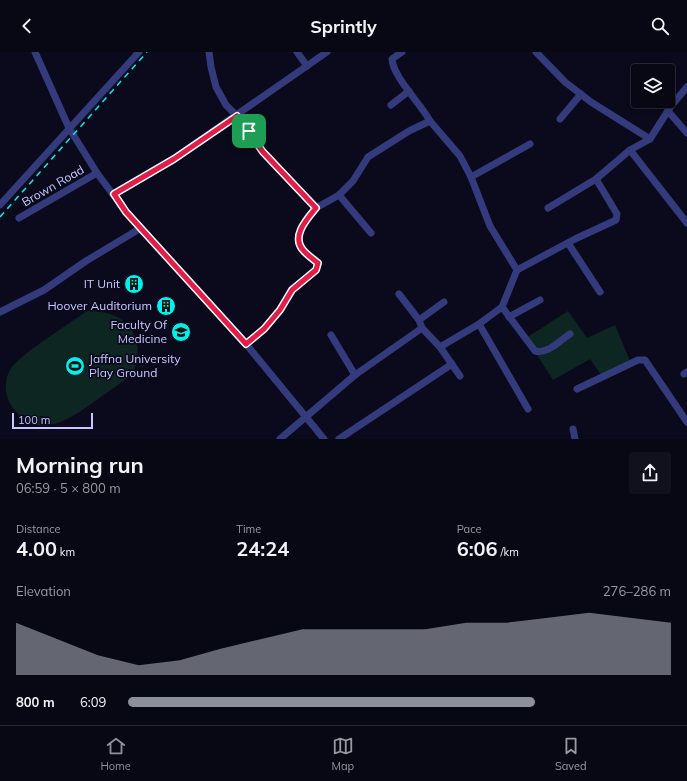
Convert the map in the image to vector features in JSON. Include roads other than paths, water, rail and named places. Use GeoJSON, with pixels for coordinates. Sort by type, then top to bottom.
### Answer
{"type":"FeatureCollection","features":[{"type":"Feature","properties":{"kind":"street"},"geometry":{"type":"LineString","coordinates":[[35,52],[69,128],[97,173],[141,228],[246,344],[308,417],[324,439]]}},
{"type":"Feature","properties":{"kind":"street"},"geometry":{"type":"LineString","coordinates":[[0,205],[140,52]]}},
{"type":"Feature","properties":{"kind":"street"},"geometry":{"type":"LineString","coordinates":[[210,52],[211,67],[216,86],[226,106],[237,116],[263,152],[316,208]]}},
{"type":"Feature","properties":{"kind":"street"},"geometry":{"type":"LineString","coordinates":[[297,52],[307,66]]}},
{"type":"Feature","properties":{"kind":"street"},"geometry":{"type":"LineString","coordinates":[[114,194],[174,159],[327,52]]}},
{"type":"Feature","properties":{"kind":"street"},"geometry":{"type":"LineString","coordinates":[[402,52],[392,59],[392,65],[409,91],[425,111],[430,121],[460,156],[471,177],[490,226],[517,270]]}},
{"type":"Feature","properties":{"kind":"street"},"geometry":{"type":"LineString","coordinates":[[536,52],[565,82],[650,139]]}},
{"type":"Feature","properties":{"kind":"street"},"geometry":{"type":"LineString","coordinates":[[548,208],[596,179],[630,150],[650,139],[668,111],[687,87]]}},
{"type":"Feature","properties":{"kind":"street"},"geometry":{"type":"LineString","coordinates":[[391,105],[409,91]]}},
{"type":"Feature","properties":{"kind":"street"},"geometry":{"type":"LineString","coordinates":[[560,119],[581,94]]}},
{"type":"Feature","properties":{"kind":"street"},"geometry":{"type":"LineString","coordinates":[[668,111],[687,133]]}},
{"type":"Feature","properties":{"kind":"street"},"geometry":{"type":"LineString","coordinates":[[246,344],[264,329],[280,310],[292,290],[316,270],[318,263],[303,250],[299,242],[300,231],[306,220],[316,208],[339,195],[353,181],[368,157],[409,131],[430,121]]}},
{"type":"Feature","properties":{"kind":"street"},"geometry":{"type":"LineString","coordinates":[[471,177],[530,144]]}},
{"type":"Feature","properties":{"kind":"street"},"geometry":{"type":"LineString","coordinates":[[630,150],[687,223]]}},
{"type":"Feature","properties":{"kind":"street","name":"Brown Road"},"geometry":{"type":"LineString","coordinates":[[20,218],[97,173]]}},
{"type":"Feature","properties":{"kind":"street"},"geometry":{"type":"LineString","coordinates":[[440,347],[479,324],[502,307],[517,270],[616,220],[617,217],[610,201],[596,179]]}},
{"type":"Feature","properties":{"kind":"street"},"geometry":{"type":"LineString","coordinates":[[339,195],[371,233]]}},
{"type":"Feature","properties":{"kind":"street"},"geometry":{"type":"LineString","coordinates":[[0,312],[44,290],[86,261],[141,228]]}},
{"type":"Feature","properties":{"kind":"street"},"geometry":{"type":"LineString","coordinates":[[568,243],[600,292]]}},
{"type":"Feature","properties":{"kind":"street"},"geometry":{"type":"LineString","coordinates":[[399,294],[422,328],[440,347],[460,376]]}},
{"type":"Feature","properties":{"kind":"street"},"geometry":{"type":"LineString","coordinates":[[509,317],[540,300]]}},
{"type":"Feature","properties":{"kind":"street"},"geometry":{"type":"LineString","coordinates":[[418,320],[444,302]]}},
{"type":"Feature","properties":{"kind":"street"},"geometry":{"type":"LineString","coordinates":[[502,307],[535,351],[541,352],[546,350],[570,334]]}},
{"type":"Feature","properties":{"kind":"street"},"geometry":{"type":"LineString","coordinates":[[479,324],[528,409]]}},
{"type":"Feature","properties":{"kind":"street"},"geometry":{"type":"LineString","coordinates":[[280,439],[308,417],[355,375],[422,328]]}},
{"type":"Feature","properties":{"kind":"street"},"geometry":{"type":"LineString","coordinates":[[331,335],[355,375]]}},
{"type":"Feature","properties":{"kind":"street"},"geometry":{"type":"LineString","coordinates":[[576,389],[638,360],[644,360],[687,422]]}},
{"type":"Feature","properties":{"kind":"street"},"geometry":{"type":"LineString","coordinates":[[339,439],[452,364]]}},
{"type":"Feature","properties":{"kind":"street"},"geometry":{"type":"LineString","coordinates":[[573,429],[575,439]]}},
{"type":"Feature","properties":{"kind":"railway"},"geometry":{"type":"LineString","coordinates":[[0,217],[147,52]]}},
{"type":"Feature","properties":{"kind":"place","name":"IT Unit"},"geometry":{"type":"Point","coordinates":[134,284]}},
{"type":"Feature","properties":{"kind":"place","name":"Hoover Auditorium"},"geometry":{"type":"Point","coordinates":[166,306]}},
{"type":"Feature","properties":{"kind":"place","name":"Faculty Of Medicine"},"geometry":{"type":"Point","coordinates":[181,332]}},
{"type":"Feature","properties":{"kind":"place","name":"Jaffna University Play Ground"},"geometry":{"type":"Point","coordinates":[75,366]}}]}
